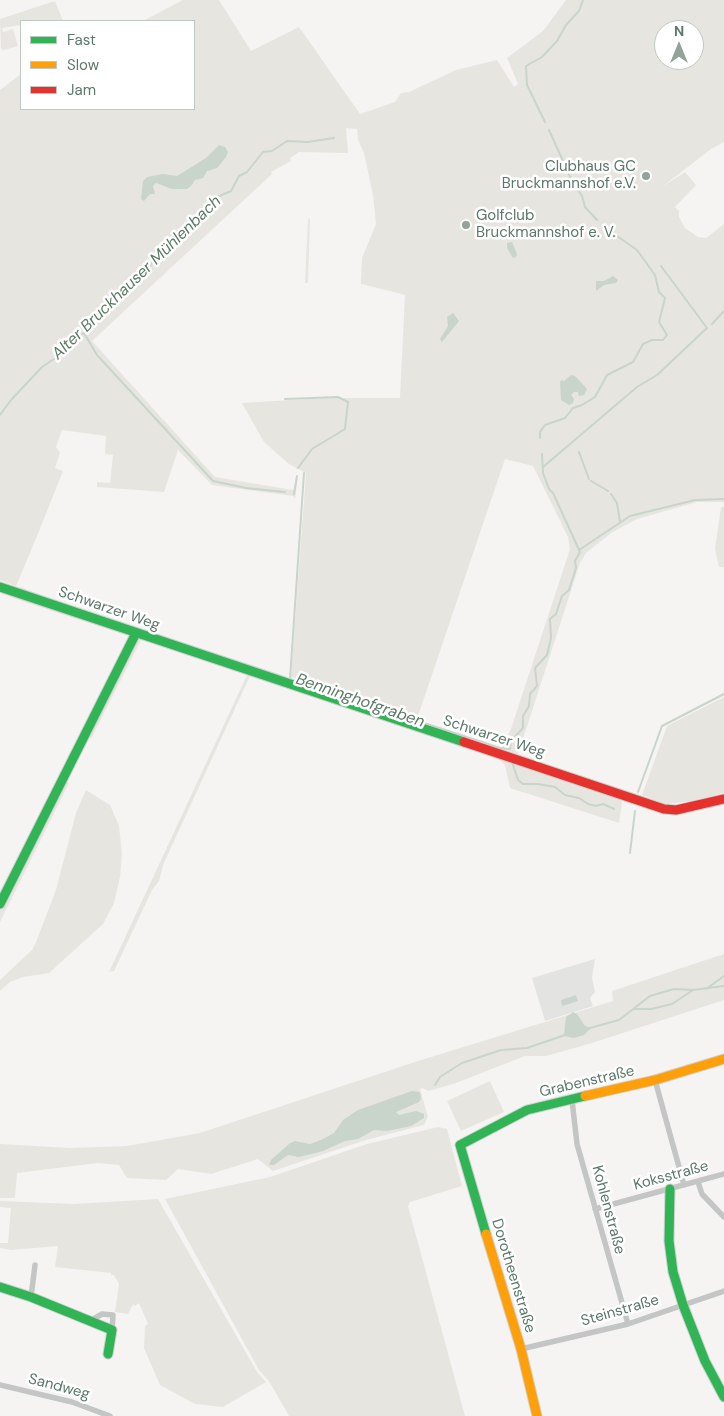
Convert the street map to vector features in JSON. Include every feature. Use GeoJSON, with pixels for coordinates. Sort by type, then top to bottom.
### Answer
{"type":"FeatureCollection","features":[{"type":"Feature","properties":{"kind":"street","name":"Schwarzer Weg"},"geometry":{"type":"LineString","coordinates":[[0,587],[664,809],[676,810],[724,798]]}},
{"type":"Feature","properties":{"kind":"street"},"geometry":{"type":"LineString","coordinates":[[0,904],[136,633]]}},
{"type":"Feature","properties":{"kind":"street","name":"Grabenstraße"},"geometry":{"type":"LineString","coordinates":[[460,1145],[527,1110],[655,1080],[724,1059]]}},
{"type":"Feature","properties":{"kind":"street"},"geometry":{"type":"LineString","coordinates":[[655,1080],[684,1186]]}},
{"type":"Feature","properties":{"kind":"street","name":"Kohlenstraße"},"geometry":{"type":"LineString","coordinates":[[572,1100],[577,1144],[628,1324]]}},
{"type":"Feature","properties":{"kind":"street","name":"Dorotheenstraße"},"geometry":{"type":"LineString","coordinates":[[460,1145],[460,1151],[521,1349],[537,1416]]}},
{"type":"Feature","properties":{"kind":"street","name":"Koksstraße"},"geometry":{"type":"LineString","coordinates":[[595,1209],[724,1174]]}},
{"type":"Feature","properties":{"kind":"street"},"geometry":{"type":"LineString","coordinates":[[698,1182],[702,1194],[724,1217]]}},
{"type":"Feature","properties":{"kind":"street"},"geometry":{"type":"LineString","coordinates":[[670,1189],[669,1241],[673,1272],[683,1305],[706,1361],[724,1397]]}},
{"type":"Feature","properties":{"kind":"street"},"geometry":{"type":"LineString","coordinates":[[31,1297],[35,1265]]}},
{"type":"Feature","properties":{"kind":"street"},"geometry":{"type":"LineString","coordinates":[[0,1287],[31,1297],[112,1330]]}},
{"type":"Feature","properties":{"kind":"street","name":"Steinstraße"},"geometry":{"type":"LineString","coordinates":[[521,1349],[628,1324],[724,1291]]}},
{"type":"Feature","properties":{"kind":"street"},"geometry":{"type":"LineString","coordinates":[[90,1321],[102,1314],[113,1315],[108,1354]]}},
{"type":"Feature","properties":{"kind":"street","name":"Sandweg"},"geometry":{"type":"LineString","coordinates":[[0,1385],[72,1402],[93,1413],[110,1416]]}},
{"type":"Feature","properties":{"kind":"shaded area"},"geometry":{"type":"Polygon","coordinates":[[[183,0],[219,0],[251,51],[299,27],[360,114],[395,102],[401,93],[409,92],[456,70],[497,60],[514,87],[518,84],[507,58],[543,31],[566,0],[724,0],[724,142],[711,149],[662,187],[685,172],[696,185],[675,207],[679,211],[679,217],[685,228],[698,237],[706,238],[724,224],[724,502],[697,502],[637,519],[611,533],[586,553],[580,563],[518,754],[504,750],[502,746],[511,729],[570,549],[568,537],[533,466],[505,459],[417,719],[291,677],[306,473],[289,464],[264,442],[242,403],[324,398],[400,398],[405,295],[361,284],[362,258],[376,224],[373,195],[364,153],[358,140],[357,129],[346,128],[348,153],[299,152],[290,158],[291,161],[271,172],[272,174],[92,341],[215,477],[293,490],[298,476],[295,499],[293,496],[212,485],[178,450],[164,492],[97,487],[97,482],[110,483],[113,455],[105,454],[106,436],[62,430],[56,447],[60,453],[55,468],[63,471],[37,536],[16,586],[0,580],[0,90],[20,75],[20,110],[195,110],[195,20],[145,20],[183,0]]]}},
{"type":"Feature","properties":{"kind":"shaded area"},"geometry":{"type":"Polygon","coordinates":[[[55,1],[63,20],[20,20],[20,25],[2,28],[3,32],[13,29],[18,46],[4,50],[1,49],[0,19],[55,1]]]}},
{"type":"Feature","properties":{"kind":"shaded area"},"geometry":{"type":"Polygon","coordinates":[[[219,145],[225,147],[228,152],[226,157],[217,168],[207,171],[203,178],[195,180],[187,189],[172,189],[156,183],[153,186],[155,194],[150,194],[144,201],[141,199],[143,181],[147,177],[163,174],[177,176],[206,158],[219,145]]]}},
{"type":"Feature","properties":{"kind":"shaded area"},"geometry":{"type":"Polygon","coordinates":[[[310,218],[308,283],[305,283],[308,219],[310,218]]]}},
{"type":"Feature","properties":{"kind":"shaded area"},"geometry":{"type":"Polygon","coordinates":[[[512,242],[517,254],[513,258],[507,248],[507,243],[512,242]]]}},
{"type":"Feature","properties":{"kind":"shaded area"},"geometry":{"type":"Polygon","coordinates":[[[613,276],[618,280],[616,283],[604,285],[596,291],[596,281],[604,281],[613,276]]]}},
{"type":"Feature","properties":{"kind":"shaded area"},"geometry":{"type":"Polygon","coordinates":[[[453,313],[459,321],[442,342],[440,339],[448,326],[447,317],[453,313]]]}},
{"type":"Feature","properties":{"kind":"shaded area"},"geometry":{"type":"Polygon","coordinates":[[[571,375],[575,376],[587,389],[584,395],[579,396],[578,392],[574,392],[571,395],[574,399],[573,403],[569,405],[561,400],[560,382],[571,375]]]}},
{"type":"Feature","properties":{"kind":"shaded area"},"geometry":{"type":"Polygon","coordinates":[[[721,507],[724,507],[724,567],[719,567],[715,549],[721,507]]]}},
{"type":"Feature","properties":{"kind":"shaded area"},"geometry":{"type":"Polygon","coordinates":[[[20,587],[282,675],[280,678],[20,591],[20,587]]]}},
{"type":"Feature","properties":{"kind":"shaded area"},"geometry":{"type":"Polygon","coordinates":[[[0,589],[129,634],[130,636],[0,899],[0,893],[129,636],[0,593],[0,589]]]}},
{"type":"Feature","properties":{"kind":"shaded area"},"geometry":{"type":"Polygon","coordinates":[[[138,636],[614,794],[622,802],[619,823],[510,788],[505,765],[499,759],[250,676],[163,865],[159,881],[152,890],[114,971],[109,972],[247,675],[141,640],[91,739],[87,737],[138,636]]]}},
{"type":"Feature","properties":{"kind":"shaded area"},"geometry":{"type":"Polygon","coordinates":[[[724,697],[724,793],[694,801],[666,804],[642,795],[667,726],[724,697]]]}},
{"type":"Feature","properties":{"kind":"shaded area"},"geometry":{"type":"Polygon","coordinates":[[[64,781],[69,783],[0,922],[0,909],[64,781]]]}},
{"type":"Feature","properties":{"kind":"shaded area"},"geometry":{"type":"Polygon","coordinates":[[[86,790],[110,805],[119,826],[122,854],[120,877],[114,903],[103,924],[49,973],[23,977],[10,982],[0,991],[0,980],[32,950],[36,942],[56,890],[76,813],[86,790]]]}},
{"type":"Feature","properties":{"kind":"shaded area"},"geometry":{"type":"Polygon","coordinates":[[[724,954],[724,1000],[546,1056],[525,1056],[456,1083],[429,1091],[422,1088],[420,1089],[428,1117],[424,1125],[366,1140],[273,1171],[258,1159],[211,1174],[178,1169],[166,1180],[127,1178],[119,1165],[98,1163],[17,1173],[15,1198],[0,1198],[0,1144],[70,1148],[127,1146],[200,1133],[418,1061],[613,1001],[612,991],[724,954]]]}},
{"type":"Feature","properties":{"kind":"shaded area"},"geometry":{"type":"Polygon","coordinates":[[[595,959],[592,978],[595,992],[590,998],[593,1006],[545,1021],[532,978],[595,959]]]}},
{"type":"Feature","properties":{"kind":"shaded area"},"geometry":{"type":"Polygon","coordinates":[[[576,995],[578,1001],[562,1006],[561,1000],[576,995]]]}},
{"type":"Feature","properties":{"kind":"shaded area"},"geometry":{"type":"Polygon","coordinates":[[[573,1012],[577,1014],[585,1026],[591,1028],[584,1035],[574,1038],[564,1036],[566,1017],[573,1012]]]}},
{"type":"Feature","properties":{"kind":"shaded area"},"geometry":{"type":"Polygon","coordinates":[[[490,1081],[504,1112],[461,1131],[447,1101],[490,1081]]]}},
{"type":"Feature","properties":{"kind":"shaded area"},"geometry":{"type":"Polygon","coordinates":[[[412,1091],[420,1092],[421,1099],[419,1102],[396,1112],[399,1115],[416,1111],[424,1114],[424,1118],[411,1126],[387,1131],[374,1130],[358,1139],[345,1141],[323,1151],[299,1157],[288,1155],[274,1165],[269,1165],[271,1160],[289,1144],[295,1141],[310,1144],[321,1140],[334,1133],[343,1120],[358,1110],[412,1091]]]}},
{"type":"Feature","properties":{"kind":"shaded area"},"geometry":{"type":"Polygon","coordinates":[[[438,1127],[447,1129],[462,1186],[410,1202],[408,1206],[465,1416],[289,1416],[269,1381],[259,1370],[165,1199],[270,1177],[367,1144],[438,1127]]]}},
{"type":"Feature","properties":{"kind":"shaded area"},"geometry":{"type":"Polygon","coordinates":[[[158,1199],[257,1372],[266,1382],[223,1407],[195,1404],[160,1385],[144,1348],[145,1326],[148,1324],[139,1303],[135,1306],[133,1304],[128,1314],[115,1312],[119,1284],[114,1275],[111,1275],[111,1273],[55,1267],[58,1246],[11,1250],[0,1248],[0,1243],[8,1243],[11,1208],[0,1207],[0,1201],[74,1204],[158,1199]]]}},
{"type":"Feature","properties":{"kind":"waterway"},"geometry":{"type":"LineString","coordinates":[[545,122],[527,85],[526,66],[542,57],[557,41],[566,25],[579,11],[583,0]]}},
{"type":"Feature","properties":{"kind":"waterway"},"geometry":{"type":"LineString","coordinates":[[549,130],[573,183],[582,196],[585,207],[597,220]]}},
{"type":"Feature","properties":{"kind":"waterway","name":"Alter Bruckhauser Mühlenbach"},"geometry":{"type":"LineString","coordinates":[[0,415],[11,400],[42,367],[57,357],[64,346],[84,333],[99,312],[115,299],[125,285],[139,278],[158,256],[187,231],[192,219],[202,215],[217,197],[231,191],[239,176],[247,172],[263,152],[272,151],[287,141],[308,142],[334,138]]}},
{"type":"Feature","properties":{"kind":"waterway"},"geometry":{"type":"LineString","coordinates":[[540,438],[540,432],[545,425],[565,418],[573,408],[595,397],[607,375],[633,362],[643,344],[652,340],[663,340],[667,335],[659,322],[665,298],[659,292],[655,275],[637,250],[607,229]]}},
{"type":"Feature","properties":{"kind":"waterway"},"geometry":{"type":"LineString","coordinates":[[543,467],[637,387],[657,375],[707,328],[661,266]]}},
{"type":"Feature","properties":{"kind":"waterway"},"geometry":{"type":"LineString","coordinates":[[712,324],[724,311]]}},
{"type":"Feature","properties":{"kind":"waterway","name":"Benninghofgraben"},"geometry":{"type":"LineString","coordinates":[[84,333],[97,355],[213,481],[246,488],[285,492]]}},
{"type":"Feature","properties":{"kind":"waterway","name":"Benninghofgraben"},"geometry":{"type":"LineString","coordinates":[[285,399],[338,397],[348,402],[345,429],[312,449],[298,468]]}},
{"type":"Feature","properties":{"kind":"waterway"},"geometry":{"type":"LineString","coordinates":[[579,452],[589,479]]}},
{"type":"Feature","properties":{"kind":"waterway","name":"Benninghofgraben"},"geometry":{"type":"LineString","coordinates":[[304,473],[290,679],[500,748],[510,749],[511,741],[523,728],[523,716],[529,706],[530,694],[537,686],[535,668],[547,655],[551,638],[550,619],[556,614],[562,596],[569,590],[576,568],[575,561],[580,552],[553,493],[549,489],[543,473],[542,454]]}},
{"type":"Feature","properties":{"kind":"waterway","name":"Benninghofgraben"},"geometry":{"type":"LineString","coordinates":[[294,494],[297,476]]}},
{"type":"Feature","properties":{"kind":"waterway"},"geometry":{"type":"LineString","coordinates":[[591,481],[608,491]]}},
{"type":"Feature","properties":{"kind":"waterway"},"geometry":{"type":"LineString","coordinates":[[611,494],[617,503],[620,522]]}},
{"type":"Feature","properties":{"kind":"waterway"},"geometry":{"type":"LineString","coordinates":[[579,550],[630,516],[695,500],[724,499]]}},
{"type":"Feature","properties":{"kind":"waterway"},"geometry":{"type":"LineString","coordinates":[[638,792],[662,726],[724,694]]}},
{"type":"Feature","properties":{"kind":"waterway"},"geometry":{"type":"LineString","coordinates":[[513,765],[518,780],[523,784],[555,787],[565,795],[579,798],[588,804],[596,806],[603,804],[614,809]]}},
{"type":"Feature","properties":{"kind":"waterway"},"geometry":{"type":"LineString","coordinates":[[630,853],[635,811]]}},
{"type":"Feature","properties":{"kind":"waterway"},"geometry":{"type":"LineString","coordinates":[[706,989],[724,976]]}},
{"type":"Feature","properties":{"kind":"waterway"},"geometry":{"type":"LineString","coordinates":[[590,1028],[619,1020],[650,996],[674,989],[693,990],[724,986]]}},
{"type":"Feature","properties":{"kind":"waterway"},"geometry":{"type":"LineString","coordinates":[[633,1009],[651,1009],[672,1004],[693,990]]}},
{"type":"Feature","properties":{"kind":"waterway"},"geometry":{"type":"LineString","coordinates":[[435,1085],[440,1077],[462,1063],[501,1050],[527,1048],[565,1035]]}},
{"type":"Feature","properties":{"kind":"traffic: fast"},"geometry":{"type":"LineString","coordinates":[[0,587],[464,742]]}},
{"type":"Feature","properties":{"kind":"traffic: fast"},"geometry":{"type":"LineString","coordinates":[[0,904],[136,633]]}},
{"type":"Feature","properties":{"kind":"traffic: fast"},"geometry":{"type":"LineString","coordinates":[[486,1234],[460,1145],[527,1110],[585,1096]]}},
{"type":"Feature","properties":{"kind":"traffic: fast"},"geometry":{"type":"LineString","coordinates":[[670,1189],[669,1241],[673,1272],[683,1305],[705,1361],[724,1397]]}},
{"type":"Feature","properties":{"kind":"traffic: fast"},"geometry":{"type":"LineString","coordinates":[[0,1287],[31,1297],[112,1330],[108,1354]]}},
{"type":"Feature","properties":{"kind":"traffic: slow"},"geometry":{"type":"LineString","coordinates":[[585,1096],[655,1080],[724,1059]]}},
{"type":"Feature","properties":{"kind":"traffic: slow"},"geometry":{"type":"LineString","coordinates":[[486,1234],[521,1349],[537,1416]]}},
{"type":"Feature","properties":{"kind":"traffic: jam"},"geometry":{"type":"LineString","coordinates":[[464,742],[664,809],[676,810],[724,799]]}},
{"type":"Feature","properties":{"kind":"place","name":"Clubhaus GC Bruckmannshof e.V."},"geometry":{"type":"Point","coordinates":[646,176]}},
{"type":"Feature","properties":{"kind":"place","name":"Golfclub Bruckmannshof e. V."},"geometry":{"type":"Point","coordinates":[466,225]}}]}
